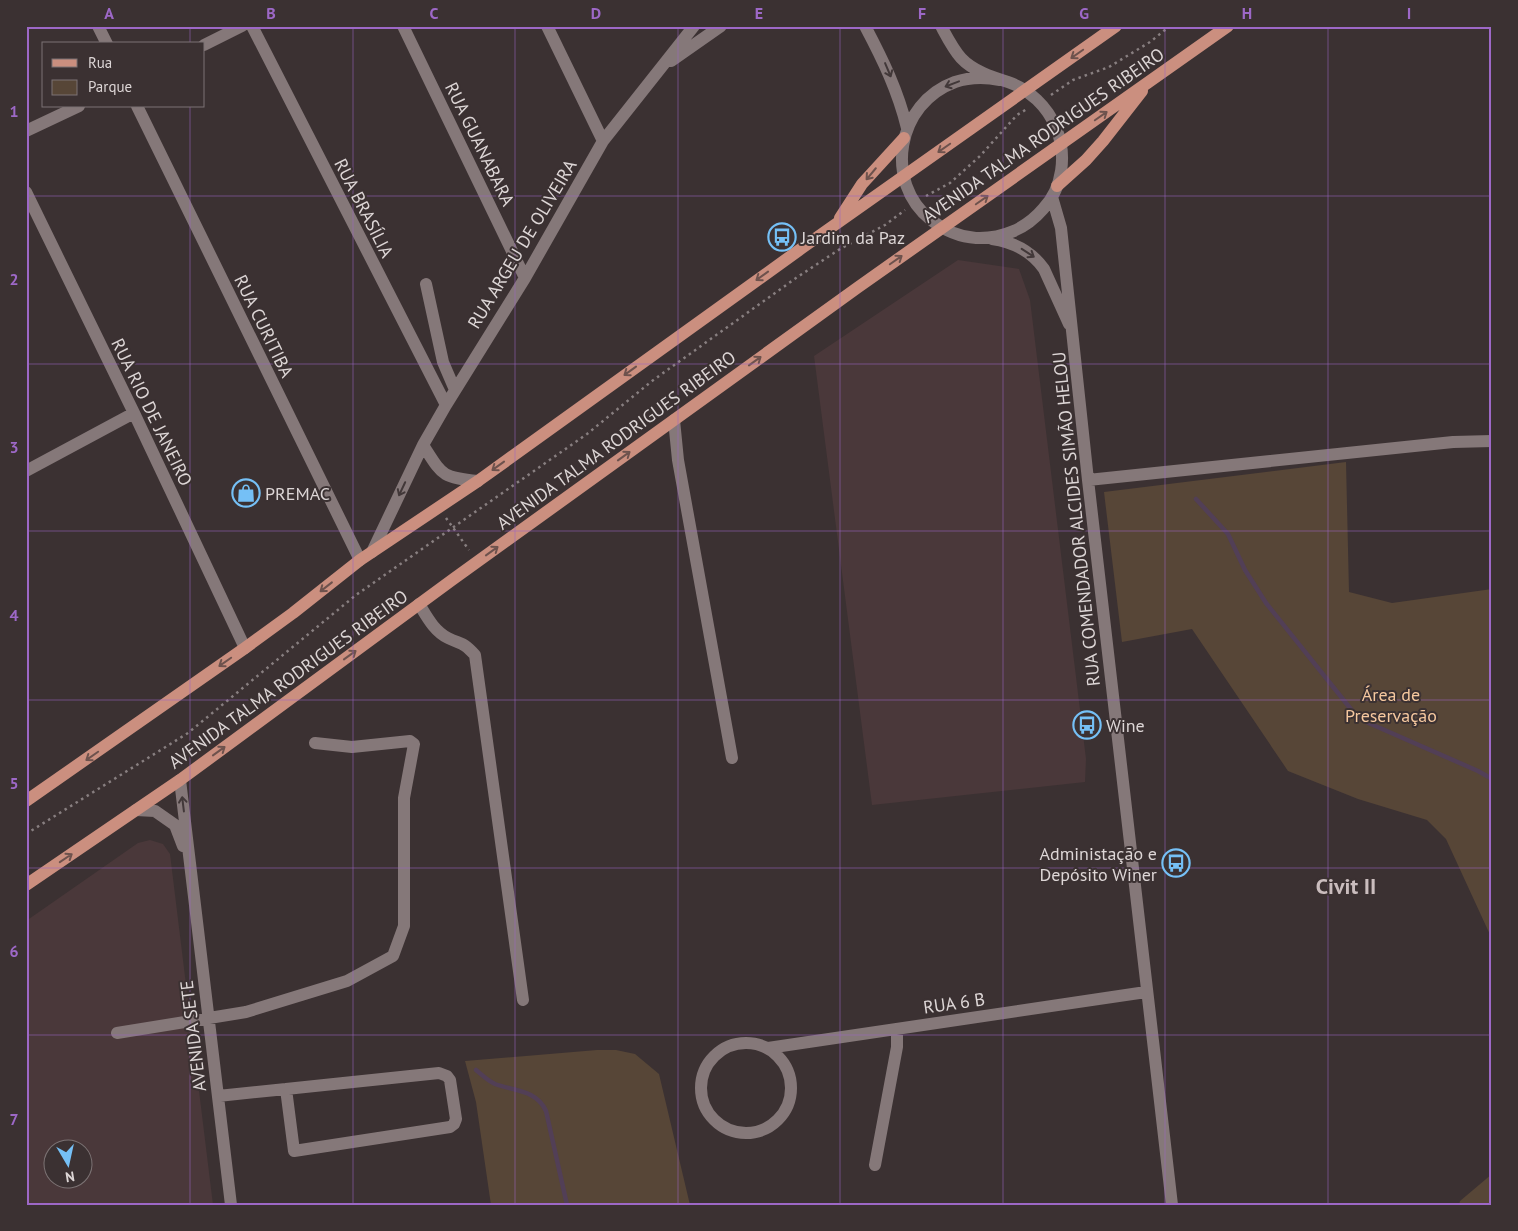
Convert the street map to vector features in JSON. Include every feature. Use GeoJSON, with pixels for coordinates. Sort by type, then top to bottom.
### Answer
{"type":"FeatureCollection","features":[{"type":"Feature","properties":{"kind":"main road"},"geometry":{"type":"LineString","coordinates":[[26,802],[245,648],[360,560],[478,480],[1116,26]]}},
{"type":"Feature","properties":{"kind":"main road","name":"AVENIDA TALMA RODRIGUES RIBEIRO"},"geometry":{"type":"LineString","coordinates":[[26,885],[180,780],[674,420],[1228,26]]}},
{"type":"Feature","properties":{"kind":"main road"},"geometry":{"type":"LineString","coordinates":[[1054,192],[1103,142],[1150,81]]}},
{"type":"Feature","properties":{"kind":"main road"},"geometry":{"type":"LineString","coordinates":[[837,223],[862,184],[905,133]]}},
{"type":"Feature","properties":{"kind":"street"},"geometry":{"type":"LineString","coordinates":[[98,26],[106,42]]}},
{"type":"Feature","properties":{"kind":"street"},"geometry":{"type":"LineString","coordinates":[[205,44],[242,26]]}},
{"type":"Feature","properties":{"kind":"street","name":"RUA BRASÍLIA"},"geometry":{"type":"LineString","coordinates":[[252,26],[446,405]]}},
{"type":"Feature","properties":{"kind":"street","name":"RUA GUANABARA"},"geometry":{"type":"LineString","coordinates":[[403,26],[525,278]]}},
{"type":"Feature","properties":{"kind":"street"},"geometry":{"type":"LineString","coordinates":[[547,26],[604,142]]}},
{"type":"Feature","properties":{"kind":"street"},"geometry":{"type":"LineString","coordinates":[[694,26],[701,40]]}},
{"type":"Feature","properties":{"kind":"street","name":"RUA ARGEU DE OLIVEIRA"},"geometry":{"type":"LineString","coordinates":[[372,552],[423,445],[525,278],[604,142],[694,26]]}},
{"type":"Feature","properties":{"kind":"street"},"geometry":{"type":"LineString","coordinates":[[660,68],[721,26]]}},
{"type":"Feature","properties":{"kind":"street"},"geometry":{"type":"LineString","coordinates":[[865,26],[886,65],[899,98],[905,133]]}},
{"type":"Feature","properties":{"kind":"street"},"geometry":{"type":"LineString","coordinates":[[942,26],[951,45],[962,59],[971,66],[1025,90],[1040,102],[1056,126],[1061,144],[1061,170],[1054,192],[1045,207],[1028,224],[1006,234],[982,238]]}},
{"type":"Feature","properties":{"kind":"street"},"geometry":{"type":"LineString","coordinates":[[914,203],[903,176],[901,157],[905,133],[918,108],[930,96],[955,82],[977,78],[1000,80]]}},
{"type":"Feature","properties":{"kind":"street"},"geometry":{"type":"LineString","coordinates":[[26,131],[75,108]]}},
{"type":"Feature","properties":{"kind":"street","name":"RUA CURITIBA"},"geometry":{"type":"LineString","coordinates":[[138,108],[360,560]]}},
{"type":"Feature","properties":{"kind":"street","name":"RUA RIO DE JANEIRO"},"geometry":{"type":"LineString","coordinates":[[26,192],[134,413],[245,648]]}},
{"type":"Feature","properties":{"kind":"street","name":"RUA COMENDADOR ALCIDES SIMÃO HELOU"},"geometry":{"type":"LineString","coordinates":[[1054,192],[1062,228],[1088,480],[1172,1205]]}},
{"type":"Feature","properties":{"kind":"street","name":"RUA COMENDADOR ALCIDES SIMÃO HELOU"},"geometry":{"type":"LineString","coordinates":[[914,203],[927,217],[942,228],[962,236],[1012,244],[1031,255],[1044,269],[1074,336]]}},
{"type":"Feature","properties":{"kind":"street"},"geometry":{"type":"LineString","coordinates":[[426,284],[443,362],[455,390]]}},
{"type":"Feature","properties":{"kind":"street"},"geometry":{"type":"LineString","coordinates":[[26,471],[134,413]]}},
{"type":"Feature","properties":{"kind":"street"},"geometry":{"type":"LineString","coordinates":[[674,420],[678,460],[732,758]]}},
{"type":"Feature","properties":{"kind":"street"},"geometry":{"type":"LineString","coordinates":[[1088,480],[1453,442],[1492,441]]}},
{"type":"Feature","properties":{"kind":"street"},"geometry":{"type":"LineString","coordinates":[[423,445],[444,474],[454,478],[478,480]]}},
{"type":"Feature","properties":{"kind":"street"},"geometry":{"type":"LineString","coordinates":[[419,604],[433,626],[447,638],[465,644],[475,655],[523,1000]]}},
{"type":"Feature","properties":{"kind":"street"},"geometry":{"type":"LineString","coordinates":[[117,1033],[246,1012],[347,981],[393,956],[404,926],[404,798],[414,744],[410,742],[352,747],[315,743]]}},
{"type":"Feature","properties":{"kind":"street","name":"AVENIDA SETE"},"geometry":{"type":"LineString","coordinates":[[180,780],[231,1205]]}},
{"type":"Feature","properties":{"kind":"street","name":"AVENIDA SETE"},"geometry":{"type":"LineString","coordinates":[[136,810],[155,811],[175,825],[190,862]]}},
{"type":"Feature","properties":{"kind":"street","name":"RUA 6 B"},"geometry":{"type":"LineString","coordinates":[[768,1048],[780,1057],[788,1069],[792,1084],[791,1099],[785,1113],[775,1124],[762,1131],[747,1134],[732,1131],[719,1124],[708,1113],[702,1100],[701,1085],[704,1070],[712,1058],[724,1048],[739,1043],[754,1043],[768,1048],[1146,992]]}},
{"type":"Feature","properties":{"kind":"street"},"geometry":{"type":"LineString","coordinates":[[875,1165],[897,1047],[897,1029]]}},
{"type":"Feature","properties":{"kind":"street"},"geometry":{"type":"LineString","coordinates":[[218,1096],[439,1073],[447,1076],[450,1080],[456,1119],[450,1127],[294,1151],[286,1089]]}},
{"type":"Feature","properties":{"kind":"path"},"geometry":{"type":"LineString","coordinates":[[26,834],[188,733],[356,595],[587,434],[652,382],[796,278],[840,249],[885,225],[914,203],[950,183],[980,156],[1017,115],[1072,80],[1109,67],[1150,42],[1170,26]]}},
{"type":"Feature","properties":{"kind":"path"},"geometry":{"type":"LineString","coordinates":[[438,508],[477,562]]}},
{"type":"Feature","properties":{"kind":"shaded area"},"geometry":{"type":"Polygon","coordinates":[[[958,260],[1019,269],[1030,300],[1086,759],[1085,782],[872,805],[814,356],[958,260]]]}},
{"type":"Feature","properties":{"kind":"shaded area"},"geometry":{"type":"Polygon","coordinates":[[[150,840],[163,844],[170,854],[213,1205],[26,1205],[26,921],[138,843],[150,840]]]}},
{"type":"Feature","properties":{"kind":"green space","name":"Área de Preservação"},"geometry":{"type":"Polygon","coordinates":[[[1346,462],[1349,592],[1392,603],[1492,589],[1492,939],[1446,839],[1427,820],[1358,799],[1288,771],[1192,629],[1122,642],[1104,492],[1346,462]]]}},
{"type":"Feature","properties":{"kind":"green space"},"geometry":{"type":"Polygon","coordinates":[[[616,1050],[635,1054],[659,1074],[690,1205],[491,1205],[476,1102],[465,1061],[616,1050]]]}},
{"type":"Feature","properties":{"kind":"green space"},"geometry":{"type":"Polygon","coordinates":[[[1492,1174],[1492,1205],[1459,1205],[1460,1201],[1492,1174]]]}},
{"type":"Feature","properties":{"kind":"waterway"},"geometry":{"type":"LineString","coordinates":[[1196,499],[1228,534],[1245,570],[1266,603],[1354,713],[1364,721],[1478,771],[1492,779]]}},
{"type":"Feature","properties":{"kind":"waterway"},"geometry":{"type":"LineString","coordinates":[[476,1070],[492,1083],[524,1092],[542,1104],[546,1111],[567,1205]]}},
{"type":"Feature","properties":{"kind":"place","name":"Jardim da Paz"},"geometry":{"type":"Point","coordinates":[782,237]}},
{"type":"Feature","properties":{"kind":"place","name":"PREMAC"},"geometry":{"type":"Point","coordinates":[246,493]}},
{"type":"Feature","properties":{"kind":"place","name":"Wine"},"geometry":{"type":"Point","coordinates":[1087,725]}},
{"type":"Feature","properties":{"kind":"place","name":"Administação e Depósito Winer"},"geometry":{"type":"Point","coordinates":[1176,863]}},
{"type":"Feature","properties":{"kind":"district","name":"Civit II"},"geometry":{"type":"Point","coordinates":[1346,886]}}]}
